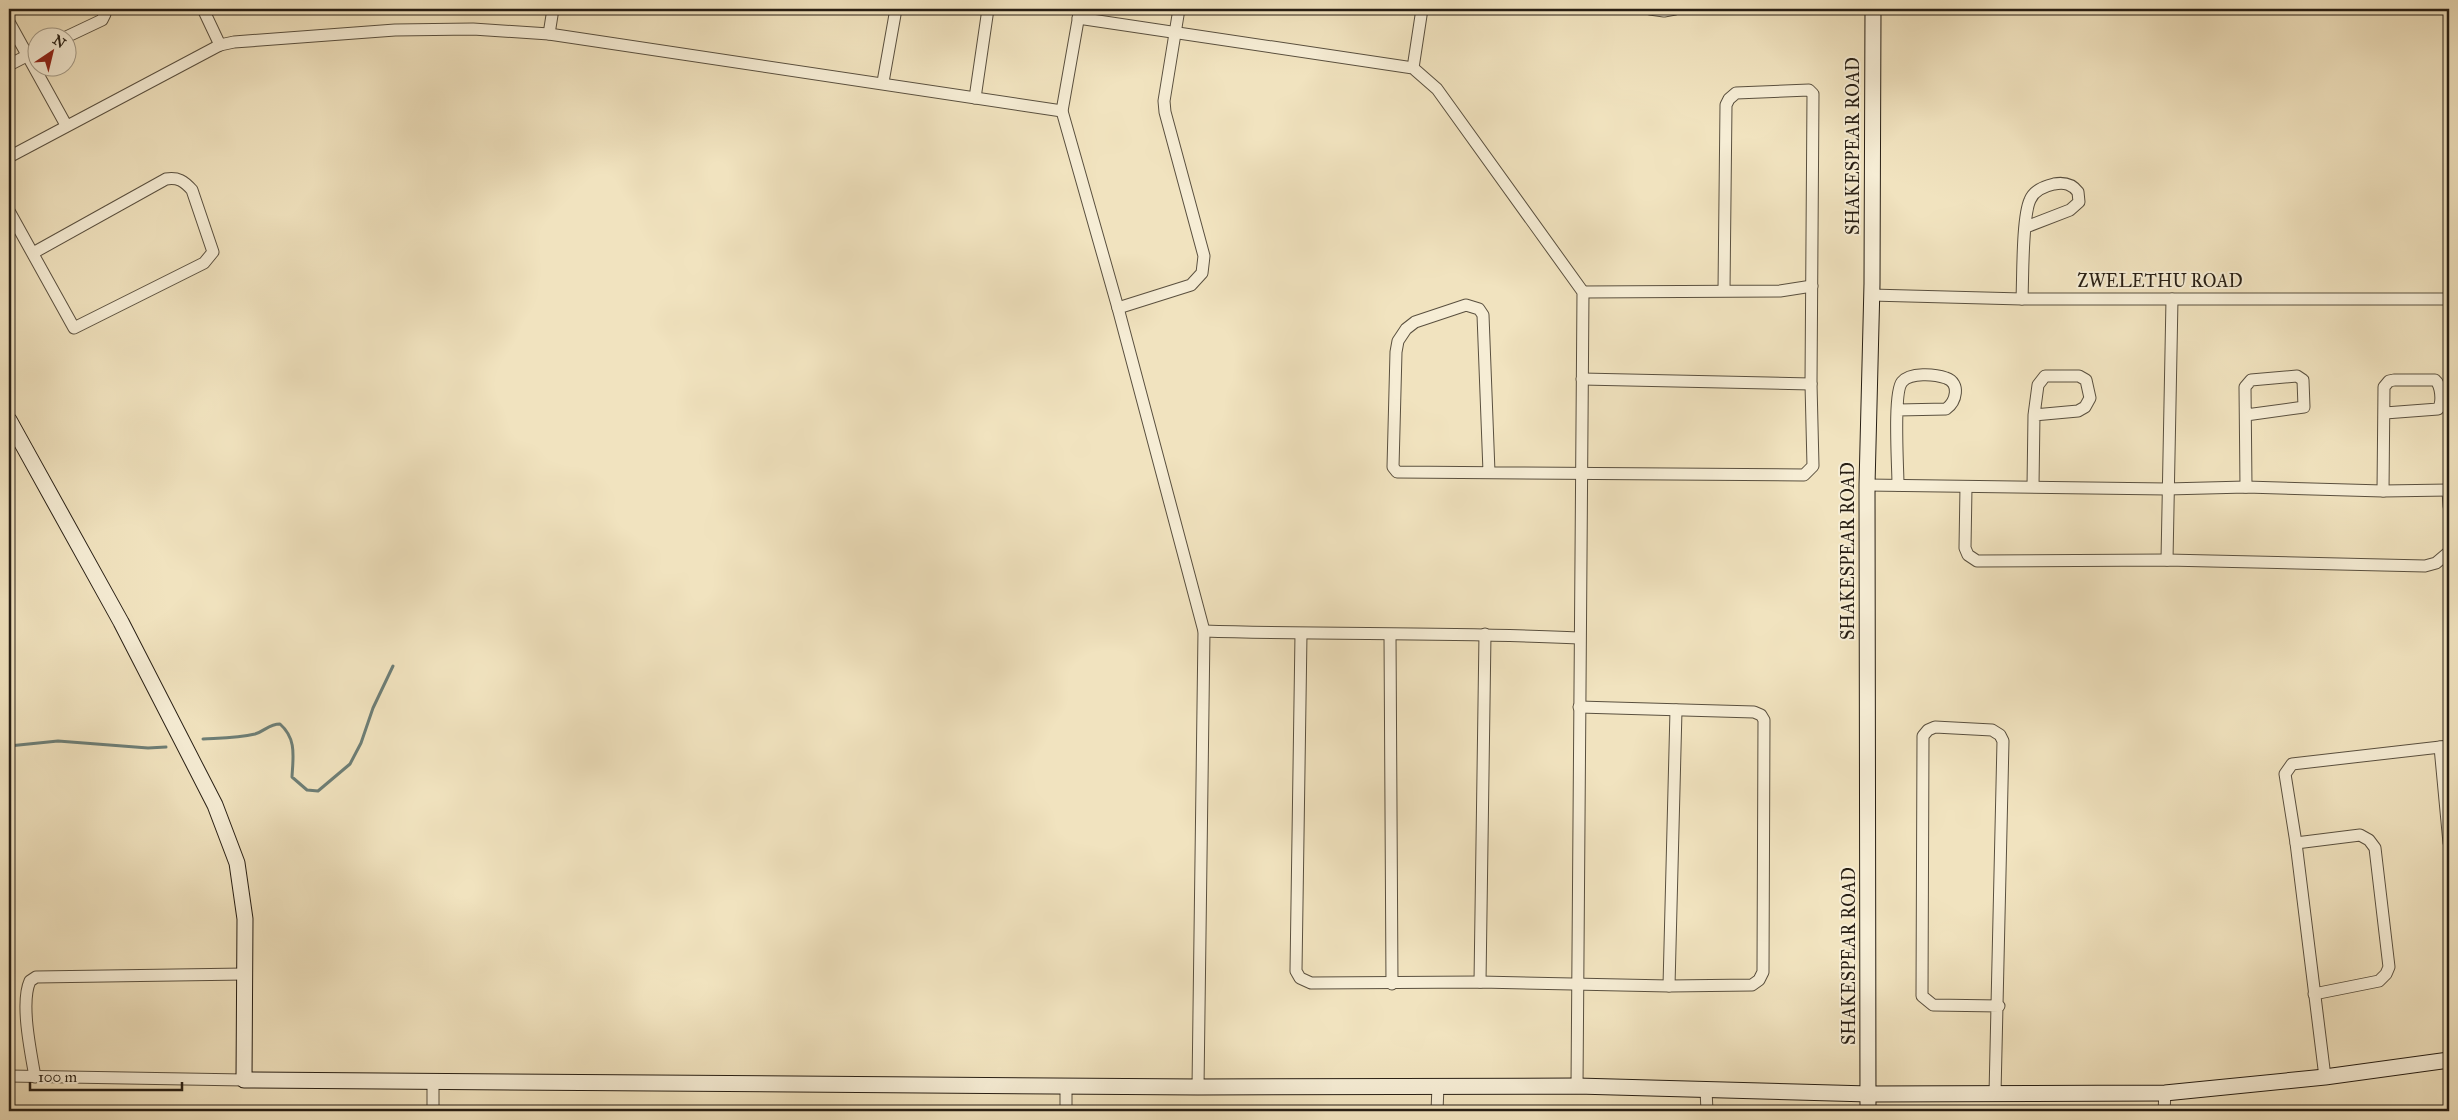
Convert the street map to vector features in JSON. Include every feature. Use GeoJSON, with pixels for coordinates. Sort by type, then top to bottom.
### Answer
{"type":"FeatureCollection","features":[{"type":"Feature","properties":{"kind":"street"},"geometry":{"type":"LineString","coordinates":[[78,31],[102,20],[105,14],[104,9]]}},
{"type":"Feature","properties":{"kind":"street"},"geometry":{"type":"LineString","coordinates":[[203,9],[220,45]]}},
{"type":"Feature","properties":{"kind":"street"},"geometry":{"type":"LineString","coordinates":[[550,34],[553,9]]}},
{"type":"Feature","properties":{"kind":"street"},"geometry":{"type":"LineString","coordinates":[[883,82],[896,9]]}},
{"type":"Feature","properties":{"kind":"street"},"geometry":{"type":"LineString","coordinates":[[975,98],[988,9]]}},
{"type":"Feature","properties":{"kind":"street"},"geometry":{"type":"LineString","coordinates":[[1118,308],[1191,285],[1202,273],[1204,256],[1165,112],[1164,101],[1179,9]]}},
{"type":"Feature","properties":{"kind":"street"},"geometry":{"type":"LineString","coordinates":[[1413,68],[1422,9]]}},
{"type":"Feature","properties":{"kind":"street"},"geometry":{"type":"LineString","coordinates":[[1650,9],[1664,11],[1675,9]]}},
{"type":"Feature","properties":{"kind":"street","name":"SHAKESPEAR ROAD"},"geometry":{"type":"LineString","coordinates":[[1868,1111],[1866,485],[1871,295],[1873,9]]}},
{"type":"Feature","properties":{"kind":"street"},"geometry":{"type":"LineString","coordinates":[[1198,1087],[1204,631],[1118,308],[1062,111],[1079,13],[1176,32],[1413,68],[1437,89],[1583,292],[1577,1086]]}},
{"type":"Feature","properties":{"kind":"street"},"geometry":{"type":"LineString","coordinates":[[9,22],[26,56],[66,125]]}},
{"type":"Feature","properties":{"kind":"street"},"geometry":{"type":"LineString","coordinates":[[9,156],[220,45],[234,42],[395,30],[473,29],[550,34],[883,82],[1062,111]]}},
{"type":"Feature","properties":{"kind":"street"},"geometry":{"type":"LineString","coordinates":[[9,65],[26,56]]}},
{"type":"Feature","properties":{"kind":"street"},"geometry":{"type":"LineString","coordinates":[[1489,472],[1483,315],[1479,309],[1466,305],[1416,322],[1406,329],[1398,341],[1396,352],[1393,467],[1401,472],[1804,475],[1813,466],[1811,384],[1813,94],[1806,89],[1736,93],[1726,105],[1724,290]]}},
{"type":"Feature","properties":{"kind":"street"},"geometry":{"type":"LineString","coordinates":[[9,211],[74,328],[204,263],[212,252],[192,190],[186,183],[174,178],[166,179],[33,253]]}},
{"type":"Feature","properties":{"kind":"street"},"geometry":{"type":"LineString","coordinates":[[2022,299],[2026,227],[2029,201],[2037,190],[2064,184],[2070,185],[2078,192],[2079,202],[2070,210],[2026,227]]}},
{"type":"Feature","properties":{"kind":"street"},"geometry":{"type":"LineString","coordinates":[[1583,292],[1780,291],[1812,286]]}},
{"type":"Feature","properties":{"kind":"street","name":"ZWELETHU ROAD"},"geometry":{"type":"LineString","coordinates":[[1871,295],[2022,299],[2449,299]]}},
{"type":"Feature","properties":{"kind":"street"},"geometry":{"type":"LineString","coordinates":[[2167,560],[2172,298]]}},
{"type":"Feature","properties":{"kind":"street"},"geometry":{"type":"LineString","coordinates":[[1898,410],[1946,408],[1952,405],[1955,386],[1947,378],[1914,375],[1903,380],[1898,390],[1898,410],[1898,485]]}},
{"type":"Feature","properties":{"kind":"street"},"geometry":{"type":"LineString","coordinates":[[2033,486],[2034,415],[2038,384],[2045,376],[2079,376],[2086,380],[2090,398],[2085,407],[2078,411],[2034,415]]}},
{"type":"Feature","properties":{"kind":"street"},"geometry":{"type":"LineString","coordinates":[[2246,415],[2304,407],[2303,380],[2297,376],[2251,380],[2245,387],[2246,487]]}},
{"type":"Feature","properties":{"kind":"street"},"geometry":{"type":"LineString","coordinates":[[1582,379],[1811,384]]}},
{"type":"Feature","properties":{"kind":"street"},"geometry":{"type":"LineString","coordinates":[[2383,491],[2384,387],[2389,381],[2432,380],[2439,384],[2441,405],[2438,409],[2385,413]]}},
{"type":"Feature","properties":{"kind":"street"},"geometry":{"type":"LineString","coordinates":[[9,420],[120,622],[215,805],[237,863],[245,918],[244,1080]]}},
{"type":"Feature","properties":{"kind":"street"},"geometry":{"type":"LineString","coordinates":[[1866,485],[1966,488],[2033,486],[2167,489],[2246,487],[2383,491],[2449,490],[2449,506]]}},
{"type":"Feature","properties":{"kind":"street"},"geometry":{"type":"LineString","coordinates":[[1966,488],[1965,548],[1968,555],[1977,561],[2167,560],[2425,566],[2436,562],[2449,552]]}},
{"type":"Feature","properties":{"kind":"street"},"geometry":{"type":"LineString","coordinates":[[1204,631],[1390,635],[1485,634],[1580,638]]}},
{"type":"Feature","properties":{"kind":"street"},"geometry":{"type":"LineString","coordinates":[[1301,634],[1296,971],[1300,978],[1311,983],[1480,982],[1668,986],[1752,985],[1759,980],[1763,972],[1764,720],[1761,715],[1754,712],[1579,707]]}},
{"type":"Feature","properties":{"kind":"street"},"geometry":{"type":"LineString","coordinates":[[1480,982],[1485,634]]}},
{"type":"Feature","properties":{"kind":"street"},"geometry":{"type":"LineString","coordinates":[[1390,635],[1392,984]]}},
{"type":"Feature","properties":{"kind":"street"},"geometry":{"type":"LineString","coordinates":[[1668,986],[1676,710]]}},
{"type":"Feature","properties":{"kind":"street"},"geometry":{"type":"LineString","coordinates":[[1995,1094],[1999,1006],[2003,741],[2000,735],[1992,730],[1935,727],[1928,730],[1923,736],[1922,996],[1933,1005],[1999,1006]]}},
{"type":"Feature","properties":{"kind":"street"},"geometry":{"type":"LineString","coordinates":[[2325,1077],[2296,843],[2285,774],[2292,764],[2444,746],[2449,844]]}},
{"type":"Feature","properties":{"kind":"street"},"geometry":{"type":"LineString","coordinates":[[2296,843],[2360,835],[2369,840],[2375,848],[2390,967],[2386,974],[2378,981],[2314,994]]}},
{"type":"Feature","properties":{"kind":"street"},"geometry":{"type":"LineString","coordinates":[[35,1077],[28,1040],[27,993],[30,981],[36,976],[245,974]]}},
{"type":"Feature","properties":{"kind":"street"},"geometry":{"type":"LineString","coordinates":[[9,1076],[244,1080],[1198,1087],[1577,1086],[1869,1094],[2165,1093],[2325,1077],[2449,1060]]}},
{"type":"Feature","properties":{"kind":"street"},"geometry":{"type":"LineString","coordinates":[[432,1081],[433,1111]]}},
{"type":"Feature","properties":{"kind":"street"},"geometry":{"type":"LineString","coordinates":[[1066,1085],[1066,1111]]}},
{"type":"Feature","properties":{"kind":"street"},"geometry":{"type":"LineString","coordinates":[[1437,1111],[1438,1086]]}},
{"type":"Feature","properties":{"kind":"street"},"geometry":{"type":"LineString","coordinates":[[1706,1090],[1707,1111]]}},
{"type":"Feature","properties":{"kind":"street"},"geometry":{"type":"LineString","coordinates":[[2164,1111],[2165,1093]]}},
{"type":"Feature","properties":{"kind":"waterway"},"geometry":{"type":"LineString","coordinates":[[203,739],[249,735],[280,724],[292,742],[292,777],[307,790],[318,791],[350,764],[361,743],[373,708],[393,666]]}},
{"type":"Feature","properties":{"kind":"waterway"},"geometry":{"type":"LineString","coordinates":[[9,746],[58,741],[148,748],[166,747]]}}]}
